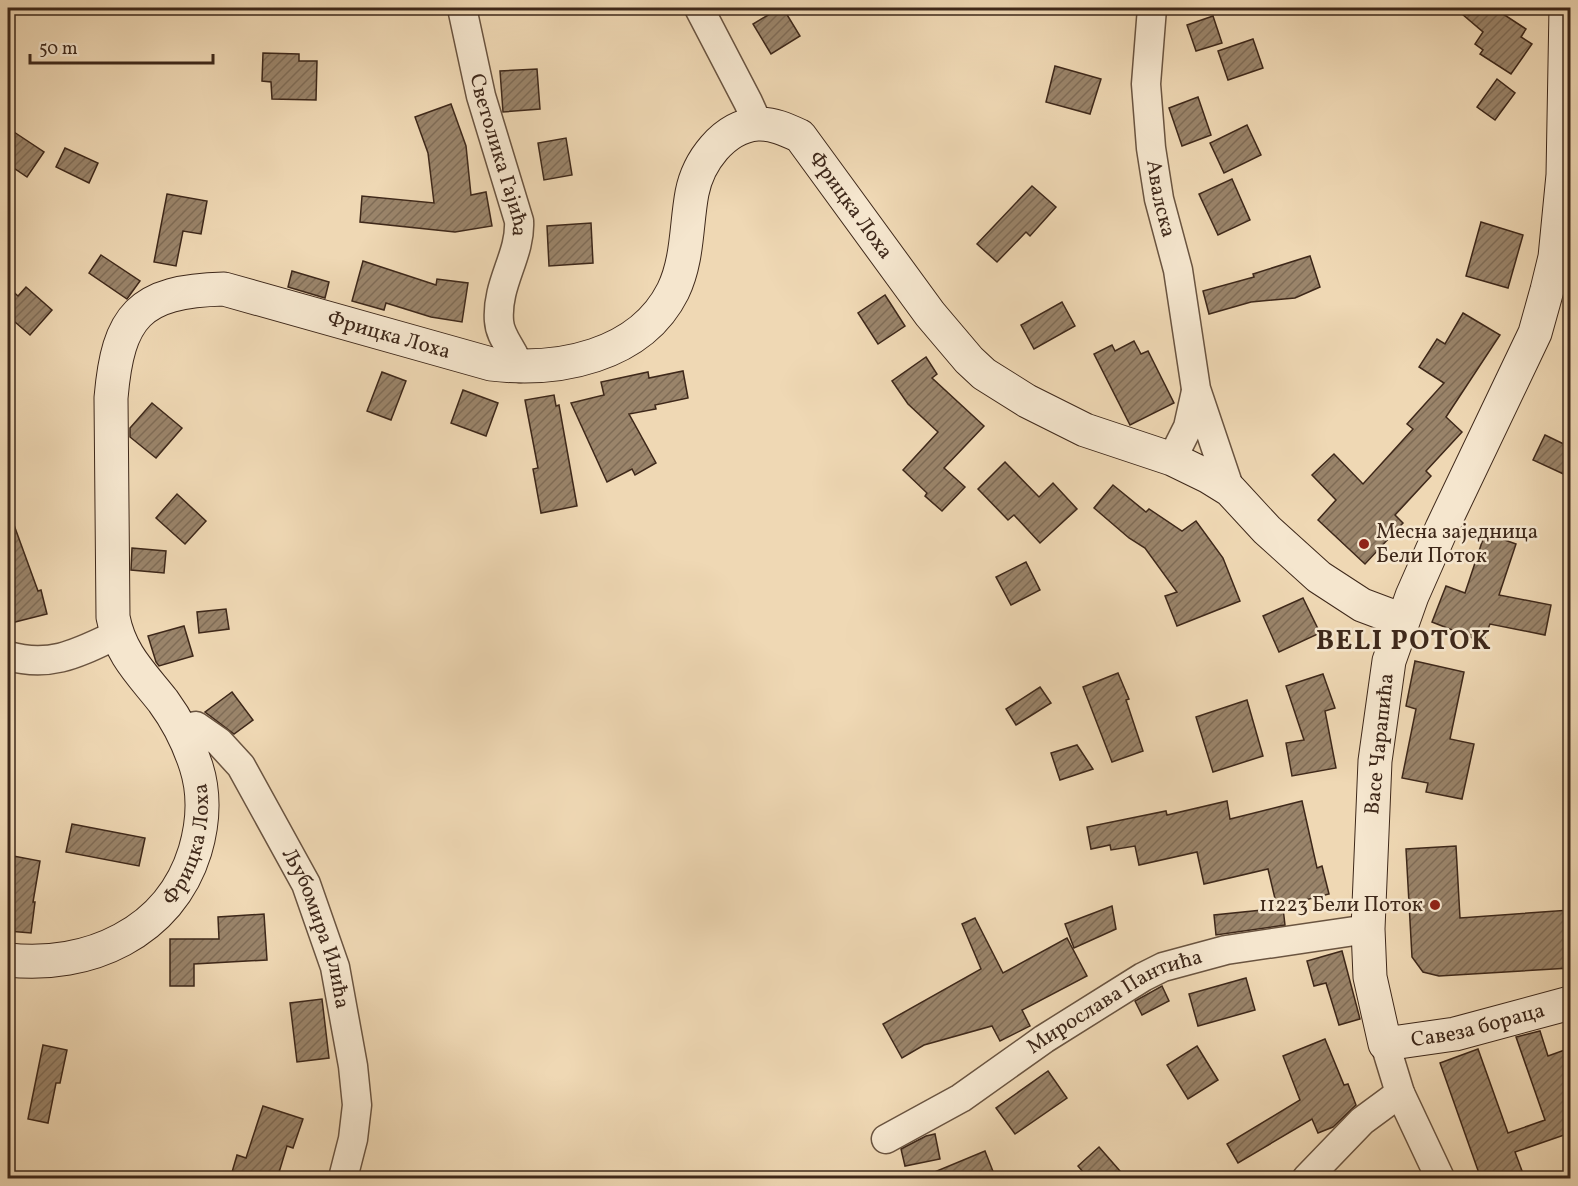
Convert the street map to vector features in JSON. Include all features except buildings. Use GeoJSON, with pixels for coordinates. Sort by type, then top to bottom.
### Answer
{"type":"FeatureCollection","features":[{"type":"Feature","properties":{"kind":"street","name":"Светолика Гајића"},"geometry":{"type":"LineString","coordinates":[[462,8],[482,96],[519,221],[518,238],[504,278],[498,319],[501,335],[519,368]]}},
{"type":"Feature","properties":{"kind":"street"},"geometry":{"type":"LineString","coordinates":[[699,8],[758,124]]}},
{"type":"Feature","properties":{"kind":"street","name":"Авалска"},"geometry":{"type":"LineString","coordinates":[[1152,8],[1146,84],[1151,148],[1159,199],[1178,270],[1196,389],[1230,490]]}},
{"type":"Feature","properties":{"kind":"street","name":"Васе Чарапића"},"geometry":{"type":"LineString","coordinates":[[1440,1179],[1400,1093],[1385,1044],[1370,977],[1368,929],[1376,751],[1389,661],[1402,620],[1444,522],[1534,333],[1563,256],[1566,8]]}},
{"type":"Feature","properties":{"kind":"street","name":"Фрицка Лоха"},"geometry":{"type":"LineString","coordinates":[[8,960],[30,963],[93,953],[115,944],[147,924],[174,896],[192,861],[202,824],[201,786],[196,766],[164,703],[123,650],[116,635],[113,617],[111,580],[112,376],[120,342],[127,326],[143,308],[166,297],[197,290],[224,290],[464,358],[519,368],[553,366],[583,359],[616,346],[651,322],[664,307],[674,290],[682,268],[692,191],[699,169],[712,150],[728,135],[741,128],[758,124],[782,128],[800,136],[930,314],[984,374],[1027,402],[1091,433],[1172,459]]}},
{"type":"Feature","properties":{"kind":"street","name":"Авалска"},"geometry":{"type":"LineString","coordinates":[[1196,389],[1188,427],[1172,459],[1230,490],[1267,530],[1319,577],[1362,604],[1402,620]]}},
{"type":"Feature","properties":{"kind":"street"},"geometry":{"type":"LineString","coordinates":[[8,656],[44,660],[66,658],[116,635]]}},
{"type":"Feature","properties":{"kind":"street","name":"Љубомира Илића"},"geometry":{"type":"LineString","coordinates":[[179,729],[196,726],[219,742],[241,766],[306,884],[335,967],[357,1105],[353,1139],[343,1179]]}},
{"type":"Feature","properties":{"kind":"street","name":"Мирослава Пантића"},"geometry":{"type":"LineString","coordinates":[[886,1139],[961,1098],[1044,1038],[1163,967],[1226,950],[1368,929]]}},
{"type":"Feature","properties":{"kind":"street","name":"Савеза бораца"},"geometry":{"type":"LineString","coordinates":[[1385,1044],[1455,1034],[1570,1003]]}},
{"type":"Feature","properties":{"kind":"street"},"geometry":{"type":"LineString","coordinates":[[1307,1179],[1362,1121],[1400,1093]]}},
{"type":"Feature","properties":{"kind":"place","name":"Месна заједница Бели Поток"},"geometry":{"type":"Point","coordinates":[1364,544]}},
{"type":"Feature","properties":{"kind":"place","name":"11223 Бели Поток"},"geometry":{"type":"Point","coordinates":[1435,905]}},
{"type":"Feature","properties":{"kind":"district","name":"BELI POTOK"},"geometry":{"type":"Point","coordinates":[1404,642]}}]}
